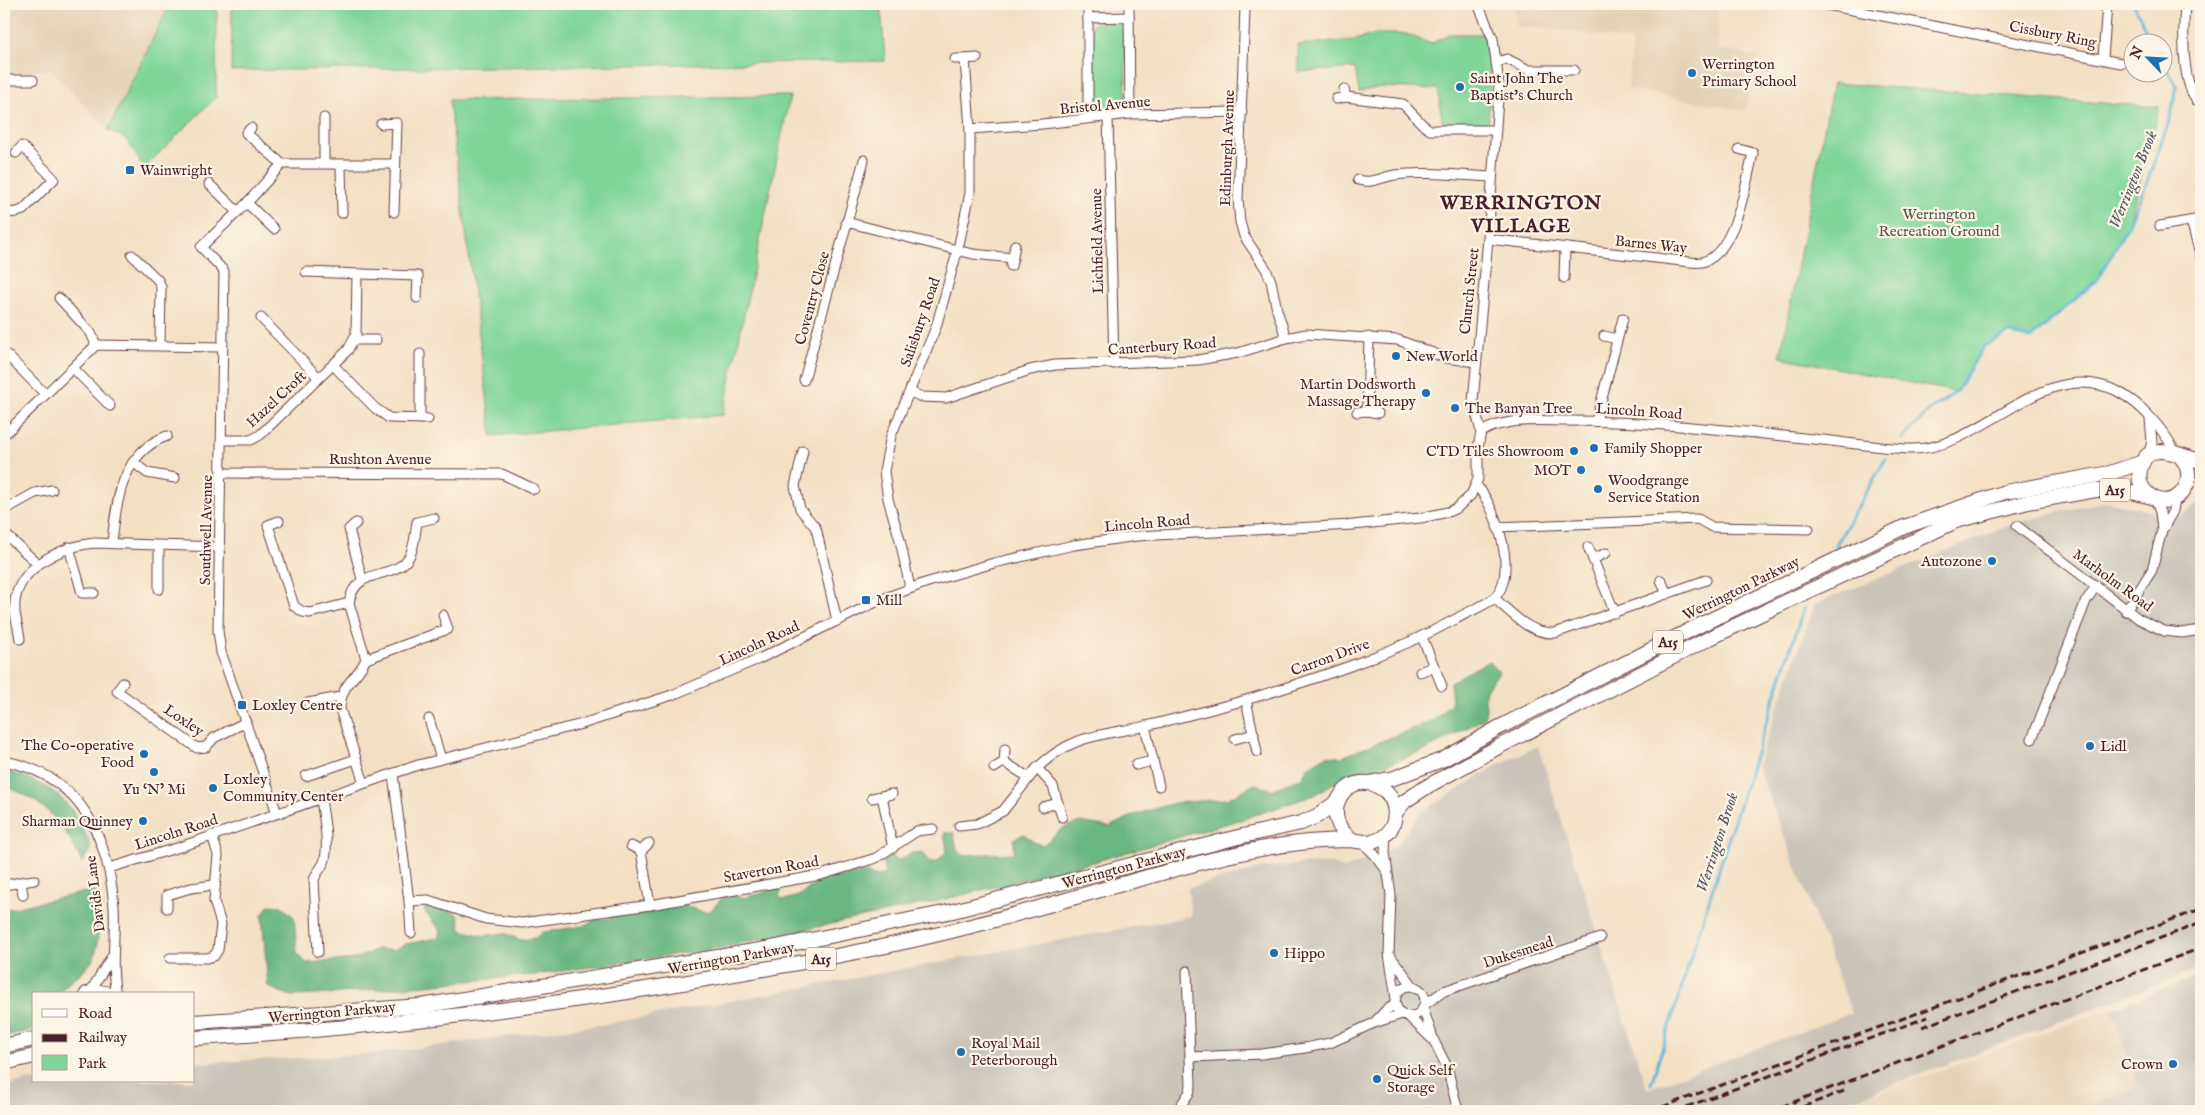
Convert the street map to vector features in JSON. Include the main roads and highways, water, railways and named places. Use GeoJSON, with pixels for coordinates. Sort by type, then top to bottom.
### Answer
{"type":"FeatureCollection","features":[{"type":"Feature","properties":{"kind":"highway","name":"A15"},"geometry":{"type":"LineString","coordinates":[[2186,486],[2175,498],[2163,500],[2154,498],[2143,489],[2140,482],[2140,468],[2145,459],[2161,450],[2201,461]]}},
{"type":"Feature","properties":{"kind":"highway"},"geometry":{"type":"LineString","coordinates":[[2177,454],[2188,468],[2186,486],[2201,481]]}},
{"type":"Feature","properties":{"kind":"highway","name":"Werrington Parkway"},"geometry":{"type":"LineString","coordinates":[[1368,783],[1394,778],[1444,759],[1498,728],[1674,639],[1904,527],[1953,508],[2005,492],[2110,473],[2145,459]]}},
{"type":"Feature","properties":{"kind":"highway","name":"Werrington Parkway"},"geometry":{"type":"LineString","coordinates":[[1395,813],[1405,801],[1428,786],[1500,746],[1710,638],[1956,521],[2028,502],[2076,493],[2112,490],[2131,492],[2154,498]]}},
{"type":"Feature","properties":{"kind":"highway","name":"A15"},"geometry":{"type":"LineString","coordinates":[[1338,801],[1350,787],[1368,783]]}},
{"type":"Feature","properties":{"kind":"highway"},"geometry":{"type":"LineString","coordinates":[[1368,783],[1384,790],[1390,796],[1395,813]]}},
{"type":"Feature","properties":{"kind":"highway","name":"Werrington Parkway"},"geometry":{"type":"LineString","coordinates":[[195,1022],[421,1006],[766,949],[944,913],[1238,837],[1301,823],[1318,816],[1338,801]]}},
{"type":"Feature","properties":{"kind":"highway"},"geometry":{"type":"LineString","coordinates":[[1338,801],[1335,810],[1339,828],[1358,842]]}},
{"type":"Feature","properties":{"kind":"highway","name":"A15"},"geometry":{"type":"LineString","coordinates":[[1358,842],[1373,842],[1386,834],[1394,823],[1395,813]]}},
{"type":"Feature","properties":{"kind":"highway","name":"Werrington Parkway"},"geometry":{"type":"LineString","coordinates":[[195,1038],[432,1020],[631,992],[802,963],[973,926],[1242,852],[1294,844],[1358,842]]}},
{"type":"Feature","properties":{"kind":"highway"},"geometry":{"type":"LineString","coordinates":[[4,1046],[32,1039]]}},
{"type":"Feature","properties":{"kind":"highway"},"geometry":{"type":"LineString","coordinates":[[4,1063],[32,1056]]}},
{"type":"Feature","properties":{"kind":"waterway","name":"Werrington Brook"},"geometry":{"type":"LineString","coordinates":[[2134,4],[2147,32]]}},
{"type":"Feature","properties":{"kind":"waterway","name":"Werrington Brook"},"geometry":{"type":"LineString","coordinates":[[1902,439],[1930,410],[1956,392],[1984,346],[2010,333],[2030,339],[2097,280],[2129,224],[2147,182],[2171,115],[2177,86],[2172,78]]}},
{"type":"Feature","properties":{"kind":"waterway","name":"Werrington Brook"},"geometry":{"type":"LineString","coordinates":[[1836,545],[1886,458]]}},
{"type":"Feature","properties":{"kind":"waterway","name":"Werrington Brook"},"geometry":{"type":"LineString","coordinates":[[1651,1084],[1804,608]]}},
{"type":"Feature","properties":{"kind":"railway"},"geometry":{"type":"LineString","coordinates":[[1651,1111],[2201,909]]}},
{"type":"Feature","properties":{"kind":"railway"},"geometry":{"type":"LineString","coordinates":[[1922,1027],[2201,923]]}},
{"type":"Feature","properties":{"kind":"railway"},"geometry":{"type":"LineString","coordinates":[[1770,1111],[2201,948]]}},
{"type":"Feature","properties":{"kind":"railway"},"geometry":{"type":"LineString","coordinates":[[1675,1111],[1928,1017]]}},
{"type":"Feature","properties":{"kind":"railway"},"geometry":{"type":"LineString","coordinates":[[1792,1111],[1844,1091]]}},
{"type":"Feature","properties":{"kind":"place","name":"Werrington Primary School"},"geometry":{"type":"Point","coordinates":[1692,73]}},
{"type":"Feature","properties":{"kind":"place","name":"Saint John The Baptist's Church"},"geometry":{"type":"Point","coordinates":[1460,87]}},
{"type":"Feature","properties":{"kind":"place","name":"Wainwright"},"geometry":{"type":"Point","coordinates":[130,170]}},
{"type":"Feature","properties":{"kind":"place","name":"New World"},"geometry":{"type":"Point","coordinates":[1396,356]}},
{"type":"Feature","properties":{"kind":"place","name":"Martin Dodsworth Massage Therapy"},"geometry":{"type":"Point","coordinates":[1426,393]}},
{"type":"Feature","properties":{"kind":"place","name":"The Banyan Tree"},"geometry":{"type":"Point","coordinates":[1455,408]}},
{"type":"Feature","properties":{"kind":"place","name":"Family Shopper"},"geometry":{"type":"Point","coordinates":[1594,448]}},
{"type":"Feature","properties":{"kind":"place","name":"CTD Tiles Showroom"},"geometry":{"type":"Point","coordinates":[1574,451]}},
{"type":"Feature","properties":{"kind":"place","name":"MOT"},"geometry":{"type":"Point","coordinates":[1581,470]}},
{"type":"Feature","properties":{"kind":"place","name":"Woodgrange Service Station"},"geometry":{"type":"Point","coordinates":[1598,489]}},
{"type":"Feature","properties":{"kind":"place","name":"Autozone"},"geometry":{"type":"Point","coordinates":[1992,561]}},
{"type":"Feature","properties":{"kind":"place","name":"Mill"},"geometry":{"type":"Point","coordinates":[866,600]}},
{"type":"Feature","properties":{"kind":"place","name":"Loxley Centre"},"geometry":{"type":"Point","coordinates":[242,705]}},
{"type":"Feature","properties":{"kind":"place","name":"Lidl"},"geometry":{"type":"Point","coordinates":[2090,746]}},
{"type":"Feature","properties":{"kind":"place","name":"The Co-operative Food"},"geometry":{"type":"Point","coordinates":[144,754]}},
{"type":"Feature","properties":{"kind":"place","name":"Yu ‘N’ Mi"},"geometry":{"type":"Point","coordinates":[154,772]}},
{"type":"Feature","properties":{"kind":"place","name":"Loxley Community Center"},"geometry":{"type":"Point","coordinates":[213,788]}},
{"type":"Feature","properties":{"kind":"place","name":"Sharman Quinney"},"geometry":{"type":"Point","coordinates":[143,821]}},
{"type":"Feature","properties":{"kind":"place","name":"Hippo"},"geometry":{"type":"Point","coordinates":[1274,953]}},
{"type":"Feature","properties":{"kind":"place","name":"Royal Mail Peterborough"},"geometry":{"type":"Point","coordinates":[961,1052]}},
{"type":"Feature","properties":{"kind":"place","name":"Crown"},"geometry":{"type":"Point","coordinates":[2173,1064]}},
{"type":"Feature","properties":{"kind":"place","name":"Quick Self Storage"},"geometry":{"type":"Point","coordinates":[1377,1079]}},
{"type":"Feature","properties":{"kind":"district","name":"WERRINGTON VILLAGE"},"geometry":{"type":"Point","coordinates":[1521,214]}},
{"type":"Feature","properties":{"kind":"park label","name":"Werrington Recreation Ground"},"geometry":{"type":"Point","coordinates":[1939,222]}}]}
